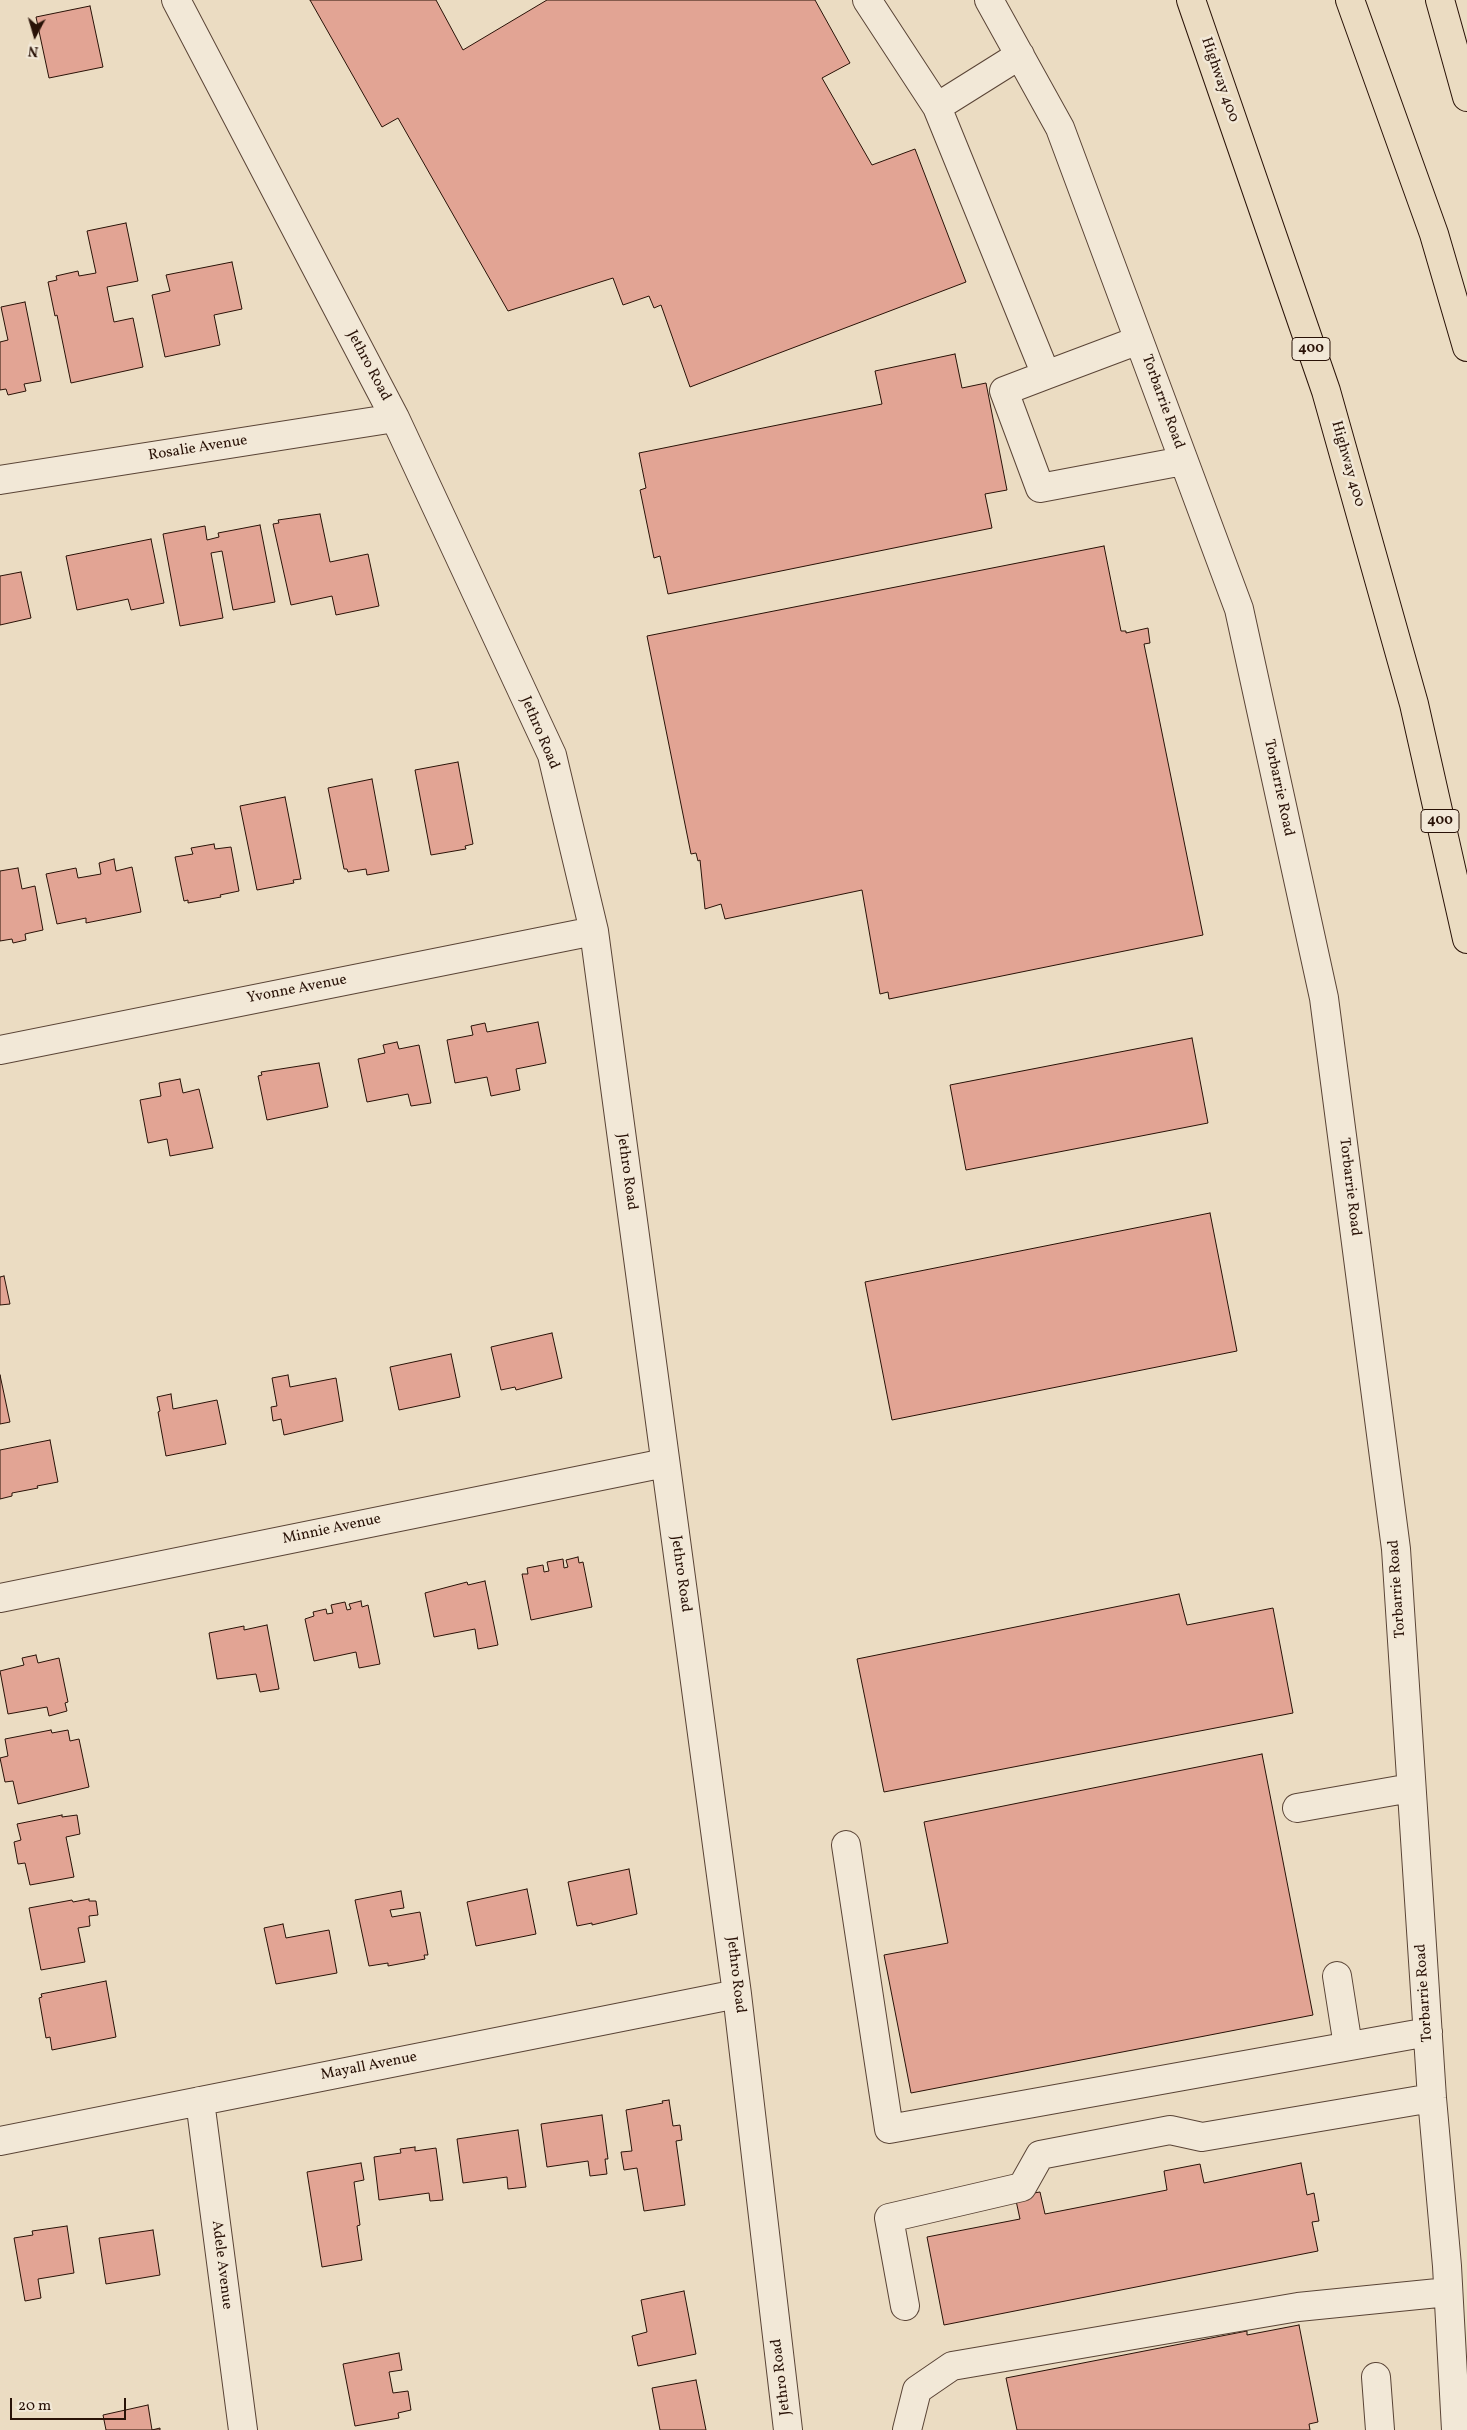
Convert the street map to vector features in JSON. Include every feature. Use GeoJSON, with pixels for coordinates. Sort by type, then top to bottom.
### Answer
{"type":"FeatureCollection","features":[{"type":"Feature","properties":{"kind":"highway","name":"Highway 400"},"geometry":{"type":"LineString","coordinates":[[1191,0],[1326,391],[1414,704],[1467,939]]}},
{"type":"Feature","properties":{"kind":"highway"},"geometry":{"type":"LineString","coordinates":[[1350,0],[1434,234],[1467,347]]}},
{"type":"Feature","properties":{"kind":"highway"},"geometry":{"type":"LineString","coordinates":[[1440,0],[1467,97]]}},
{"type":"Feature","properties":{"kind":"street","name":"Jethro Road"},"geometry":{"type":"LineString","coordinates":[[176,0],[395,418],[552,755],[594,931],[738,1994],[788,2430]]}},
{"type":"Feature","properties":{"kind":"street"},"geometry":{"type":"LineString","coordinates":[[867,0],[937,107],[1046,375]]}},
{"type":"Feature","properties":{"kind":"street","name":"Torbarrie Road"},"geometry":{"type":"LineString","coordinates":[[989,0],[1060,128],[1239,609],[1324,998],[1396,1549],[1456,2430]]}},
{"type":"Feature","properties":{"kind":"street"},"geometry":{"type":"LineString","coordinates":[[937,107],[1020,55]]}},
{"type":"Feature","properties":{"kind":"street"},"geometry":{"type":"LineString","coordinates":[[1139,340],[1004,391],[1040,488],[1184,461]]}},
{"type":"Feature","properties":{"kind":"street","name":"Rosalie Avenue"},"geometry":{"type":"LineString","coordinates":[[0,480],[395,418]]}},
{"type":"Feature","properties":{"kind":"street","name":"Yvonne Avenue"},"geometry":{"type":"LineString","coordinates":[[0,1050],[594,931]]}},
{"type":"Feature","properties":{"kind":"street","name":"Minnie Avenue"},"geometry":{"type":"LineString","coordinates":[[0,1598],[665,1463]]}},
{"type":"Feature","properties":{"kind":"street"},"geometry":{"type":"LineString","coordinates":[[1297,1808],[1412,1788]]}},
{"type":"Feature","properties":{"kind":"street"},"geometry":{"type":"LineString","coordinates":[[846,1845],[889,2129],[1428,2032]]}},
{"type":"Feature","properties":{"kind":"street"},"geometry":{"type":"LineString","coordinates":[[1337,1976],[1348,2046]]}},
{"type":"Feature","properties":{"kind":"street","name":"Mayall Avenue"},"geometry":{"type":"LineString","coordinates":[[0,2141],[738,1994]]}},
{"type":"Feature","properties":{"kind":"street"},"geometry":{"type":"LineString","coordinates":[[905,2306],[889,2218],[1022,2187],[1040,2155],[1170,2130],[1202,2138],[1432,2098]]}},
{"type":"Feature","properties":{"kind":"street","name":"Adele Avenue"},"geometry":{"type":"LineString","coordinates":[[200,2101],[243,2430]]}},
{"type":"Feature","properties":{"kind":"street"},"geometry":{"type":"LineString","coordinates":[[907,2430],[917,2390],[952,2366],[1298,2307],[1448,2292]]}},
{"type":"Feature","properties":{"kind":"street"},"geometry":{"type":"LineString","coordinates":[[1376,2377],[1380,2430]]}},
{"type":"Feature","properties":{"kind":"building"},"geometry":{"type":"Polygon","coordinates":[[[310,0],[436,0],[463,50],[547,0],[815,0],[850,63],[822,78],[872,165],[915,149],[966,282],[690,387],[661,305],[654,308],[649,296],[623,305],[613,278],[508,311],[398,118],[382,127],[310,0]]]}},
{"type":"Feature","properties":{"kind":"building"},"geometry":{"type":"Polygon","coordinates":[[[90,6],[103,67],[49,78],[36,17],[90,6]]]}},
{"type":"Feature","properties":{"kind":"building"},"geometry":{"type":"Polygon","coordinates":[[[126,223],[138,281],[107,287],[114,322],[133,318],[143,367],[71,383],[48,282],[57,280],[56,276],[78,271],[79,276],[96,273],[87,231],[126,223]]]}},
{"type":"Feature","properties":{"kind":"building"},"geometry":{"type":"Polygon","coordinates":[[[232,262],[242,309],[214,315],[220,345],[165,357],[152,295],[170,291],[166,275],[232,262]]]}},
{"type":"Feature","properties":{"kind":"building"},"geometry":{"type":"Polygon","coordinates":[[[25,302],[41,381],[24,384],[26,391],[8,395],[6,389],[0,390],[0,342],[8,340],[1,307],[25,302]]]}},
{"type":"Feature","properties":{"kind":"building"},"geometry":{"type":"Polygon","coordinates":[[[955,354],[962,388],[986,383],[1007,490],[985,494],[992,528],[668,594],[660,556],[654,558],[640,490],[646,488],[639,453],[882,404],[875,371],[955,354]]]}},
{"type":"Feature","properties":{"kind":"building"},"geometry":{"type":"Polygon","coordinates":[[[320,514],[330,562],[368,554],[379,606],[336,615],[332,596],[291,605],[273,524],[279,523],[278,520],[320,514]]]}},
{"type":"Feature","properties":{"kind":"building"},"geometry":{"type":"Polygon","coordinates":[[[260,525],[275,602],[233,610],[222,551],[211,553],[223,618],[180,626],[163,534],[205,526],[207,540],[219,537],[218,533],[260,525]]]}},
{"type":"Feature","properties":{"kind":"building"},"geometry":{"type":"Polygon","coordinates":[[[151,539],[164,603],[131,610],[128,599],[77,610],[66,556],[151,539]]]}},
{"type":"Feature","properties":{"kind":"building"},"geometry":{"type":"Polygon","coordinates":[[[1104,546],[1121,631],[1126,631],[1126,633],[1148,628],[1150,643],[1144,644],[1203,935],[889,999],[888,992],[880,994],[862,890],[725,919],[721,904],[705,909],[700,860],[698,861],[696,853],[691,854],[647,636],[1104,546]]]}},
{"type":"Feature","properties":{"kind":"building"},"geometry":{"type":"Polygon","coordinates":[[[21,572],[31,618],[0,625],[0,576],[21,572]]]}},
{"type":"Feature","properties":{"kind":"building"},"geometry":{"type":"Polygon","coordinates":[[[458,762],[473,844],[465,846],[466,849],[431,855],[415,770],[458,762]]]}},
{"type":"Feature","properties":{"kind":"building"},"geometry":{"type":"Polygon","coordinates":[[[372,779],[389,871],[367,875],[366,869],[348,872],[347,869],[344,869],[328,788],[372,779]]]}},
{"type":"Feature","properties":{"kind":"building"},"geometry":{"type":"Polygon","coordinates":[[[285,797],[301,879],[293,880],[294,883],[257,890],[240,806],[285,797]]]}},
{"type":"Feature","properties":{"kind":"building"},"geometry":{"type":"Polygon","coordinates":[[[214,844],[215,849],[231,847],[239,891],[220,895],[221,897],[188,903],[188,900],[184,901],[175,857],[193,854],[191,848],[214,844]]]}},
{"type":"Feature","properties":{"kind":"building"},"geometry":{"type":"Polygon","coordinates":[[[114,859],[116,871],[132,867],[141,912],[86,923],[86,918],[57,924],[46,874],[76,868],[78,878],[101,874],[99,863],[114,859]]]}},
{"type":"Feature","properties":{"kind":"building"},"geometry":{"type":"Polygon","coordinates":[[[18,868],[22,889],[35,886],[43,930],[25,934],[26,940],[13,943],[12,939],[0,941],[0,871],[18,868]]]}},
{"type":"Feature","properties":{"kind":"building"},"geometry":{"type":"Polygon","coordinates":[[[538,1022],[546,1063],[516,1069],[520,1090],[491,1096],[487,1077],[455,1083],[447,1040],[473,1035],[471,1026],[485,1023],[487,1032],[538,1022]]]}},
{"type":"Feature","properties":{"kind":"building"},"geometry":{"type":"Polygon","coordinates":[[[1192,1038],[1208,1123],[966,1170],[950,1085],[1192,1038]]]}},
{"type":"Feature","properties":{"kind":"building"},"geometry":{"type":"Polygon","coordinates":[[[397,1042],[399,1049],[419,1045],[431,1103],[411,1106],[408,1094],[367,1102],[358,1059],[385,1053],[383,1045],[397,1042]]]}},
{"type":"Feature","properties":{"kind":"building"},"geometry":{"type":"Polygon","coordinates":[[[319,1063],[328,1107],[267,1120],[258,1076],[262,1075],[261,1072],[319,1063]]]}},
{"type":"Feature","properties":{"kind":"building"},"geometry":{"type":"Polygon","coordinates":[[[180,1079],[183,1093],[199,1089],[213,1148],[170,1156],[167,1139],[148,1143],[140,1100],[161,1096],[159,1083],[180,1079]]]}},
{"type":"Feature","properties":{"kind":"building"},"geometry":{"type":"Polygon","coordinates":[[[1210,1213],[1237,1351],[892,1420],[865,1282],[1210,1213]]]}},
{"type":"Feature","properties":{"kind":"building"},"geometry":{"type":"Polygon","coordinates":[[[4,1276],[10,1304],[0,1305],[0,1277],[4,1276]]]}},
{"type":"Feature","properties":{"kind":"building"},"geometry":{"type":"Polygon","coordinates":[[[552,1333],[562,1378],[516,1390],[515,1387],[501,1390],[491,1347],[552,1333]]]}},
{"type":"Feature","properties":{"kind":"building"},"geometry":{"type":"Polygon","coordinates":[[[451,1354],[460,1397],[399,1410],[390,1367],[451,1354]]]}},
{"type":"Feature","properties":{"kind":"building"},"geometry":{"type":"Polygon","coordinates":[[[0,1375],[10,1422],[0,1424],[0,1375]]]}},
{"type":"Feature","properties":{"kind":"building"},"geometry":{"type":"Polygon","coordinates":[[[288,1375],[290,1387],[336,1378],[343,1421],[284,1435],[281,1419],[273,1421],[271,1407],[277,1406],[272,1378],[288,1375]]]}},
{"type":"Feature","properties":{"kind":"building"},"geometry":{"type":"Polygon","coordinates":[[[171,1394],[173,1409],[217,1400],[226,1444],[166,1456],[157,1397],[171,1394]]]}},
{"type":"Feature","properties":{"kind":"building"},"geometry":{"type":"Polygon","coordinates":[[[50,1440],[58,1482],[12,1493],[12,1496],[0,1499],[0,1450],[50,1440]]]}},
{"type":"Feature","properties":{"kind":"building"},"geometry":{"type":"Polygon","coordinates":[[[578,1557],[579,1563],[583,1562],[592,1607],[531,1620],[522,1574],[528,1574],[527,1568],[543,1565],[544,1572],[549,1571],[547,1562],[563,1559],[564,1568],[568,1567],[566,1560],[578,1557]]]}},
{"type":"Feature","properties":{"kind":"building"},"geometry":{"type":"Polygon","coordinates":[[[485,1581],[498,1645],[478,1649],[475,1629],[434,1637],[425,1593],[467,1582],[468,1585],[485,1581]]]}},
{"type":"Feature","properties":{"kind":"building"},"geometry":{"type":"Polygon","coordinates":[[[1179,1594],[1187,1625],[1273,1608],[1293,1713],[884,1792],[857,1659],[1179,1594]]]}},
{"type":"Feature","properties":{"kind":"building"},"geometry":{"type":"Polygon","coordinates":[[[361,1601],[362,1607],[368,1605],[380,1664],[359,1668],[356,1652],[314,1661],[305,1619],[314,1616],[313,1612],[326,1609],[327,1614],[333,1613],[331,1605],[345,1602],[347,1610],[351,1609],[349,1604],[361,1601]]]}},
{"type":"Feature","properties":{"kind":"building"},"geometry":{"type":"Polygon","coordinates":[[[267,1625],[279,1689],[260,1692],[256,1674],[217,1679],[209,1633],[244,1626],[244,1630],[267,1625]]]}},
{"type":"Feature","properties":{"kind":"building"},"geometry":{"type":"Polygon","coordinates":[[[36,1655],[38,1663],[59,1658],[68,1702],[65,1703],[67,1711],[49,1716],[47,1707],[8,1714],[0,1671],[24,1665],[22,1658],[36,1655]]]}},
{"type":"Feature","properties":{"kind":"building"},"geometry":{"type":"Polygon","coordinates":[[[51,1730],[52,1733],[68,1730],[70,1741],[79,1739],[89,1787],[18,1804],[13,1781],[5,1782],[0,1758],[8,1756],[5,1739],[51,1730]]]}},
{"type":"Feature","properties":{"kind":"building"},"geometry":{"type":"Polygon","coordinates":[[[1262,1754],[1313,2015],[911,2093],[884,1955],[948,1943],[924,1822],[1262,1754]]]}},
{"type":"Feature","properties":{"kind":"building"},"geometry":{"type":"Polygon","coordinates":[[[62,1815],[62,1817],[77,1815],[80,1834],[66,1837],[74,1877],[30,1885],[25,1863],[18,1864],[14,1842],[21,1840],[17,1824],[62,1815]]]}},
{"type":"Feature","properties":{"kind":"building"},"geometry":{"type":"Polygon","coordinates":[[[629,1869],[637,1914],[592,1925],[592,1923],[577,1926],[568,1882],[629,1869]]]}},
{"type":"Feature","properties":{"kind":"building"},"geometry":{"type":"Polygon","coordinates":[[[527,1889],[536,1934],[476,1946],[467,1902],[527,1889]]]}},
{"type":"Feature","properties":{"kind":"building"},"geometry":{"type":"Polygon","coordinates":[[[401,1891],[404,1908],[390,1910],[392,1917],[420,1912],[428,1955],[424,1955],[425,1959],[388,1966],[388,1963],[369,1966],[355,1900],[401,1891]]]}},
{"type":"Feature","properties":{"kind":"building"},"geometry":{"type":"Polygon","coordinates":[[[89,1899],[89,1901],[96,1901],[98,1915],[89,1916],[90,1926],[78,1928],[85,1962],[41,1970],[29,1908],[72,1900],[73,1902],[89,1899]]]}},
{"type":"Feature","properties":{"kind":"building"},"geometry":{"type":"Polygon","coordinates":[[[283,1924],[286,1938],[329,1930],[337,1973],[276,1984],[264,1928],[283,1924]]]}},
{"type":"Feature","properties":{"kind":"building"},"geometry":{"type":"Polygon","coordinates":[[[106,1981],[116,2037],[52,2050],[50,2037],[46,2038],[39,1998],[42,1997],[41,1994],[106,1981]]]}},
{"type":"Feature","properties":{"kind":"building"},"geometry":{"type":"Polygon","coordinates":[[[669,2100],[673,2126],[680,2125],[682,2140],[676,2141],[685,2205],[644,2211],[637,2168],[624,2170],[621,2152],[632,2151],[626,2110],[663,2103],[662,2101],[669,2100]]]}},
{"type":"Feature","properties":{"kind":"building"},"geometry":{"type":"Polygon","coordinates":[[[602,2115],[608,2159],[605,2159],[607,2174],[590,2176],[588,2161],[547,2167],[541,2124],[602,2115]]]}},
{"type":"Feature","properties":{"kind":"building"},"geometry":{"type":"Polygon","coordinates":[[[518,2130],[526,2187],[508,2189],[507,2177],[463,2183],[457,2139],[518,2130]]]}},
{"type":"Feature","properties":{"kind":"building"},"geometry":{"type":"Polygon","coordinates":[[[415,2147],[415,2151],[436,2148],[443,2200],[430,2201],[429,2193],[379,2200],[374,2157],[401,2153],[400,2149],[415,2147]]]}},
{"type":"Feature","properties":{"kind":"building"},"geometry":{"type":"Polygon","coordinates":[[[361,2163],[364,2180],[354,2182],[360,2225],[357,2226],[362,2260],[322,2267],[307,2172],[361,2163]]]}},
{"type":"Feature","properties":{"kind":"building"},"geometry":{"type":"Polygon","coordinates":[[[1301,2163],[1307,2195],[1314,2193],[1319,2221],[1312,2222],[1318,2251],[944,2325],[927,2237],[1020,2219],[1015,2196],[1040,2192],[1045,2214],[1167,2190],[1164,2171],[1200,2164],[1204,2183],[1301,2163]]]}},
{"type":"Feature","properties":{"kind":"building"},"geometry":{"type":"Polygon","coordinates":[[[67,2226],[74,2273],[38,2279],[41,2298],[25,2301],[14,2238],[33,2235],[32,2231],[67,2226]]]}},
{"type":"Feature","properties":{"kind":"building"},"geometry":{"type":"Polygon","coordinates":[[[153,2230],[160,2275],[106,2284],[99,2238],[153,2230]]]}},
{"type":"Feature","properties":{"kind":"building"},"geometry":{"type":"Polygon","coordinates":[[[684,2291],[696,2354],[638,2366],[632,2336],[647,2332],[641,2300],[684,2291]]]}},
{"type":"Feature","properties":{"kind":"building"},"geometry":{"type":"Polygon","coordinates":[[[1299,2325],[1318,2422],[1309,2424],[1310,2430],[1017,2430],[1006,2378],[1247,2331],[1247,2335],[1299,2325]]]}},
{"type":"Feature","properties":{"kind":"building"},"geometry":{"type":"Polygon","coordinates":[[[399,2353],[402,2370],[389,2372],[393,2393],[408,2391],[411,2410],[398,2413],[399,2418],[355,2426],[343,2364],[399,2353]]]}},
{"type":"Feature","properties":{"kind":"building"},"geometry":{"type":"Polygon","coordinates":[[[696,2380],[706,2430],[660,2430],[652,2388],[696,2380]]]}},
{"type":"Feature","properties":{"kind":"building"},"geometry":{"type":"Polygon","coordinates":[[[148,2405],[152,2430],[106,2430],[103,2415],[148,2405]]]}}]}
